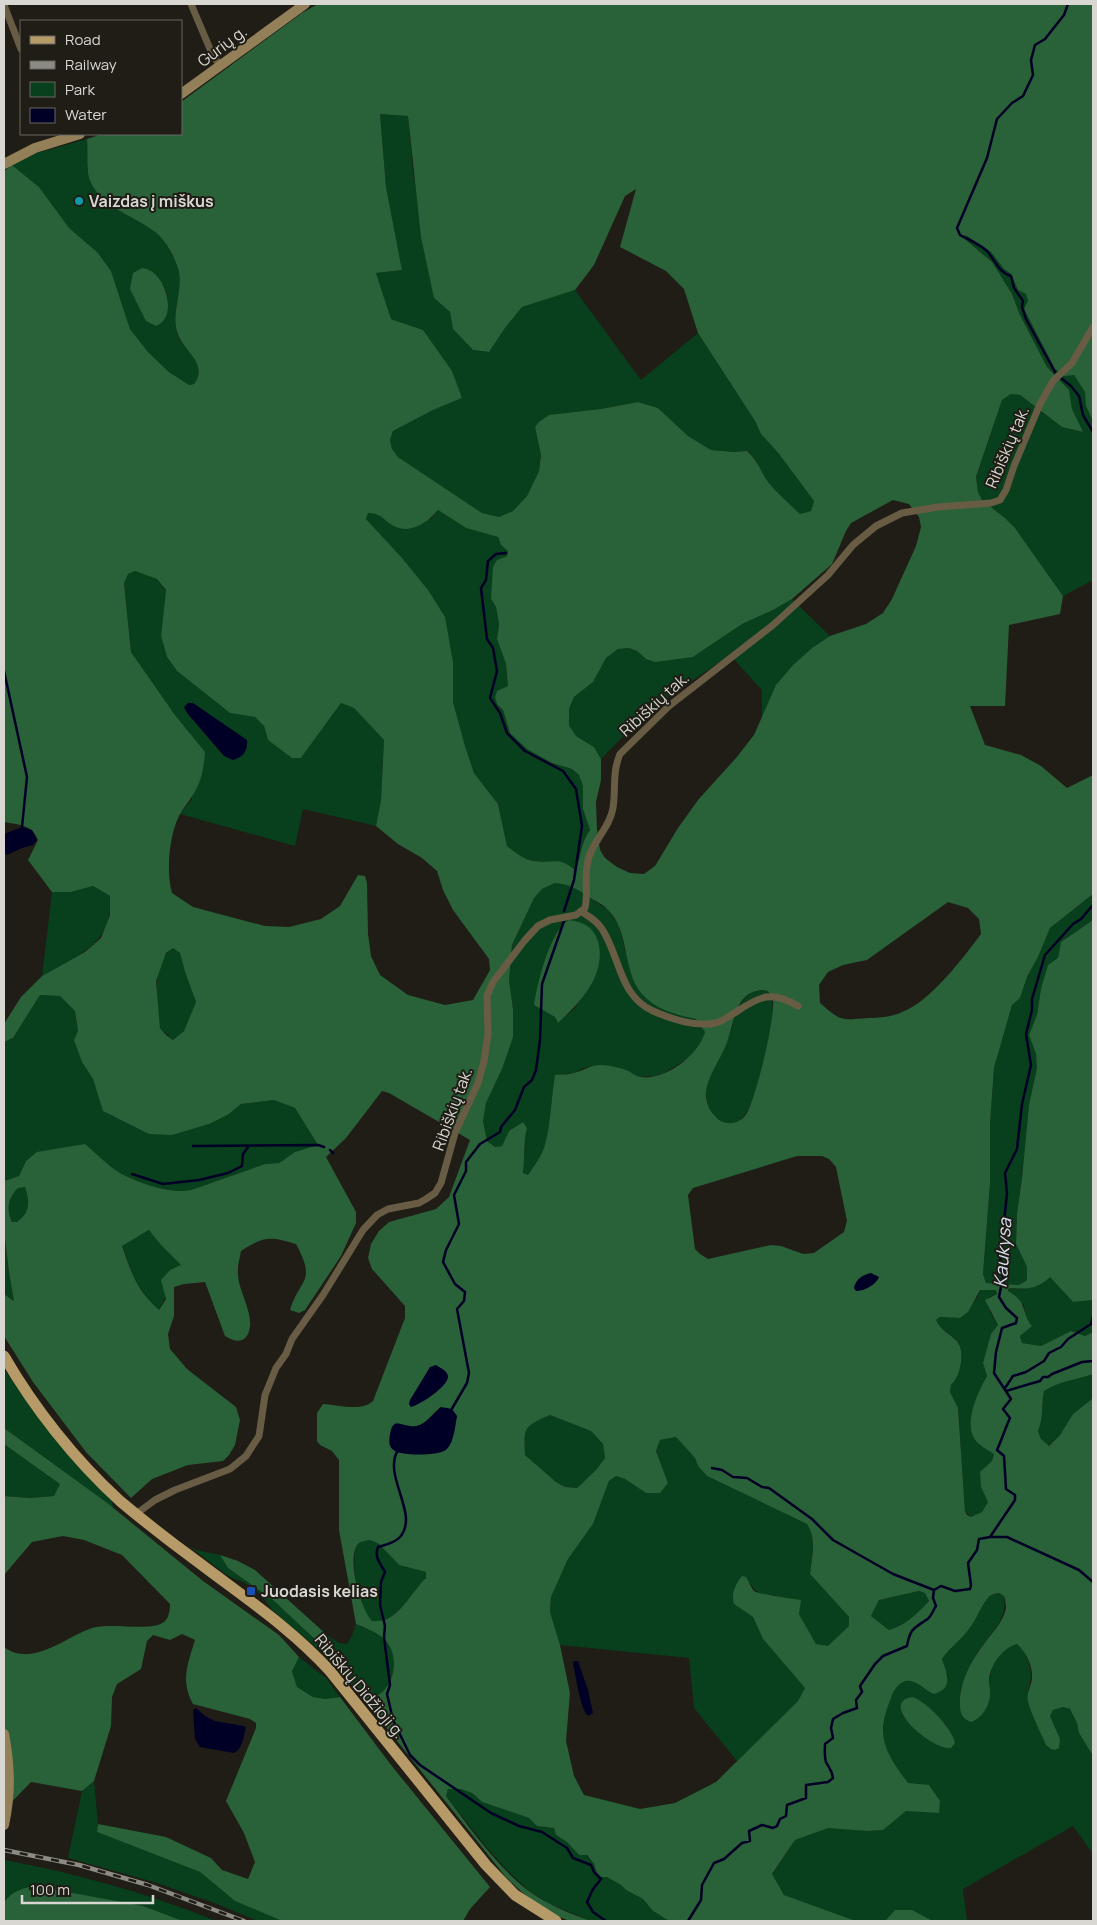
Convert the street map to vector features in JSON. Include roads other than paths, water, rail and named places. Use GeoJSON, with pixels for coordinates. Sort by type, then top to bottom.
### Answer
{"type":"FeatureCollection","features":[{"type":"Feature","properties":{"kind":"main road","name":"Ribiškių Didžioji g."},"geometry":{"type":"LineString","coordinates":[[4,1357],[57,1432],[119,1500],[290,1631],[304,1644],[330,1671],[486,1865],[515,1895],[556,1921]]}},
{"type":"Feature","properties":{"kind":"street"},"geometry":{"type":"LineString","coordinates":[[191,4],[213,56],[220,66]]}},
{"type":"Feature","properties":{"kind":"street","name":"Gurių g."},"geometry":{"type":"LineString","coordinates":[[182,93],[304,4]]}},
{"type":"Feature","properties":{"kind":"street"},"geometry":{"type":"LineString","coordinates":[[4,5],[6,17],[20,47]]}},
{"type":"Feature","properties":{"kind":"street"},"geometry":{"type":"LineString","coordinates":[[4,164],[55,137],[72,135]]}},
{"type":"Feature","properties":{"kind":"street","name":"Ribiškių tak."},"geometry":{"type":"LineString","coordinates":[[136,1514],[155,1500],[175,1490],[230,1469],[246,1456],[259,1436],[265,1395],[276,1368],[286,1354],[292,1339],[323,1295],[363,1230],[378,1215],[388,1209],[419,1203],[426,1199],[434,1193],[441,1183],[455,1133],[478,1083],[484,1061],[488,1035],[487,996],[493,982],[538,926],[550,920],[582,912],[586,904],[586,875],[589,857],[613,809],[613,779],[615,765],[620,754],[669,706],[773,624],[828,575],[853,545],[876,526],[902,513],[938,507],[991,503],[1000,500],[1006,490],[1040,404],[1053,381],[1072,363],[1093,327]]}},
{"type":"Feature","properties":{"kind":"street"},"geometry":{"type":"LineString","coordinates":[[582,912],[594,919],[603,929],[615,961],[631,992],[642,1004],[654,1011],[681,1020],[706,1024],[718,1022],[758,998],[778,996],[798,1006]]}},
{"type":"Feature","properties":{"kind":"street"},"geometry":{"type":"LineString","coordinates":[[4,1734],[10,1788],[9,1804],[4,1824]]}},
{"type":"Feature","properties":{"kind":"water"},"geometry":{"type":"Polygon","coordinates":[[[188,703],[193,703],[247,740],[246,750],[240,757],[233,760],[224,756],[187,713],[184,707],[188,703]]]}},
{"type":"Feature","properties":{"kind":"water"},"geometry":{"type":"Polygon","coordinates":[[[22,827],[32,830],[37,840],[33,845],[7,855],[4,853],[4,834],[22,827]]]}},
{"type":"Feature","properties":{"kind":"water"},"geometry":{"type":"Polygon","coordinates":[[[871,1273],[879,1277],[875,1283],[866,1289],[856,1291],[854,1288],[858,1280],[862,1276],[871,1273]]]}},
{"type":"Feature","properties":{"kind":"water"},"geometry":{"type":"Polygon","coordinates":[[[436,1365],[446,1372],[447,1380],[439,1390],[421,1403],[411,1407],[409,1404],[410,1400],[430,1367],[436,1365]]]}},
{"type":"Feature","properties":{"kind":"water"},"geometry":{"type":"Polygon","coordinates":[[[441,1407],[452,1409],[457,1416],[453,1438],[447,1449],[437,1453],[413,1454],[399,1453],[391,1448],[389,1444],[391,1429],[394,1425],[421,1425],[441,1407]]]}},
{"type":"Feature","properties":{"kind":"water"},"geometry":{"type":"Polygon","coordinates":[[[574,1661],[578,1661],[588,1690],[593,1713],[588,1716],[581,1699],[573,1664],[574,1661]]]}},
{"type":"Feature","properties":{"kind":"water"},"geometry":{"type":"Polygon","coordinates":[[[196,1708],[205,1716],[215,1721],[246,1727],[242,1742],[237,1751],[234,1753],[200,1747],[195,1739],[193,1710],[196,1708]]]}},
{"type":"Feature","properties":{"kind":"waterway"},"geometry":{"type":"LineString","coordinates":[[1055,372],[1026,319],[1022,307],[1023,301],[1014,288],[1011,276],[1000,269],[987,251],[960,235],[957,228],[987,158],[997,119],[1012,103],[1023,96],[1033,75],[1031,60],[1035,45],[1045,39],[1064,15],[1068,4]]}},
{"type":"Feature","properties":{"kind":"waterway"},"geometry":{"type":"LineString","coordinates":[[1061,378],[1079,396],[1083,415],[1093,432]]}},
{"type":"Feature","properties":{"kind":"waterway"},"geometry":{"type":"LineString","coordinates":[[506,553],[496,554],[488,561],[486,580],[481,588],[487,639],[493,648],[497,671],[490,698],[500,713],[507,733],[525,751],[563,771],[576,789],[582,826],[574,880],[564,911]]}},
{"type":"Feature","properties":{"kind":"waterway"},"geometry":{"type":"LineString","coordinates":[[4,671],[27,777],[22,827]]}},
{"type":"Feature","properties":{"kind":"waterway","name":"Kaukysa"},"geometry":{"type":"LineString","coordinates":[[688,1921],[701,1900],[702,1885],[714,1863],[724,1859],[742,1843],[750,1841],[749,1831],[762,1825],[773,1828],[777,1826],[780,1819],[786,1816],[787,1805],[806,1798],[806,1785],[828,1782],[833,1778],[826,1762],[825,1753],[825,1744],[833,1738],[831,1728],[833,1719],[857,1708],[856,1700],[862,1692],[860,1686],[875,1664],[883,1656],[907,1646],[909,1636],[913,1630],[929,1618],[936,1606],[933,1598],[934,1590],[941,1586],[955,1591],[970,1589],[968,1563],[977,1550],[979,1539],[990,1537],[1015,1500],[1015,1495],[1006,1489],[1004,1456],[997,1450],[1010,1418],[1003,1409],[1011,1399],[994,1373],[996,1352],[1002,1328],[1016,1323],[1017,1318],[1006,1308],[999,1297],[1003,1277],[1000,1261],[1007,1193],[1005,1173],[1017,1149],[1022,1104],[1031,1065],[1026,1034],[1032,1010],[1032,999],[1045,955],[1093,905]]}},
{"type":"Feature","properties":{"kind":"waterway"},"geometry":{"type":"LineString","coordinates":[[450,1412],[467,1383],[469,1373],[457,1309],[464,1301],[465,1292],[455,1284],[443,1262],[446,1250],[459,1224],[454,1195],[466,1171],[466,1162],[480,1144],[500,1132],[501,1127],[515,1110],[524,1087],[532,1080],[536,1070],[540,1040],[542,984],[564,921]]}},
{"type":"Feature","properties":{"kind":"waterway"},"geometry":{"type":"LineString","coordinates":[[193,1146],[318,1145],[324,1147]]}},
{"type":"Feature","properties":{"kind":"waterway"},"geometry":{"type":"LineString","coordinates":[[132,1174],[163,1184],[199,1180],[228,1173],[242,1166],[243,1154],[248,1147]]}},
{"type":"Feature","properties":{"kind":"waterway"},"geometry":{"type":"LineString","coordinates":[[330,1150],[333,1153]]}},
{"type":"Feature","properties":{"kind":"waterway"},"geometry":{"type":"LineString","coordinates":[[1005,1388],[1013,1376],[1026,1372],[1044,1361],[1049,1353],[1061,1347],[1068,1339],[1091,1324],[1093,1316]]}},
{"type":"Feature","properties":{"kind":"waterway"},"geometry":{"type":"LineString","coordinates":[[1006,1391],[1040,1381],[1043,1377],[1048,1377],[1082,1362],[1093,1361]]}},
{"type":"Feature","properties":{"kind":"waterway"},"geometry":{"type":"LineString","coordinates":[[398,1450],[394,1460],[394,1471],[404,1506],[405,1528],[398,1539],[390,1544],[378,1547],[377,1554],[378,1560],[385,1572],[381,1582],[380,1605],[385,1626],[384,1637],[390,1685],[387,1694],[393,1720],[410,1755],[420,1765],[491,1813],[519,1826],[542,1832],[567,1848],[573,1858],[591,1865],[594,1872],[601,1879],[593,1889],[587,1902],[593,1912],[606,1921]]}},
{"type":"Feature","properties":{"kind":"waterway"},"geometry":{"type":"LineString","coordinates":[[712,1468],[722,1470],[733,1477],[747,1478],[762,1487],[769,1488],[812,1519],[833,1540],[893,1574],[934,1590]]}},
{"type":"Feature","properties":{"kind":"waterway"},"geometry":{"type":"LineString","coordinates":[[990,1537],[1007,1537],[1079,1570],[1093,1582]]}},
{"type":"Feature","properties":{"kind":"railway"},"geometry":{"type":"LineString","coordinates":[[4,1850],[79,1865],[148,1885],[244,1921]]}},
{"type":"Feature","properties":{"kind":"place","name":"Vaizdas į miškus"},"geometry":{"type":"Point","coordinates":[79,201]}},
{"type":"Feature","properties":{"kind":"place","name":"Juodasis kelias"},"geometry":{"type":"Point","coordinates":[251,1591]}}]}
